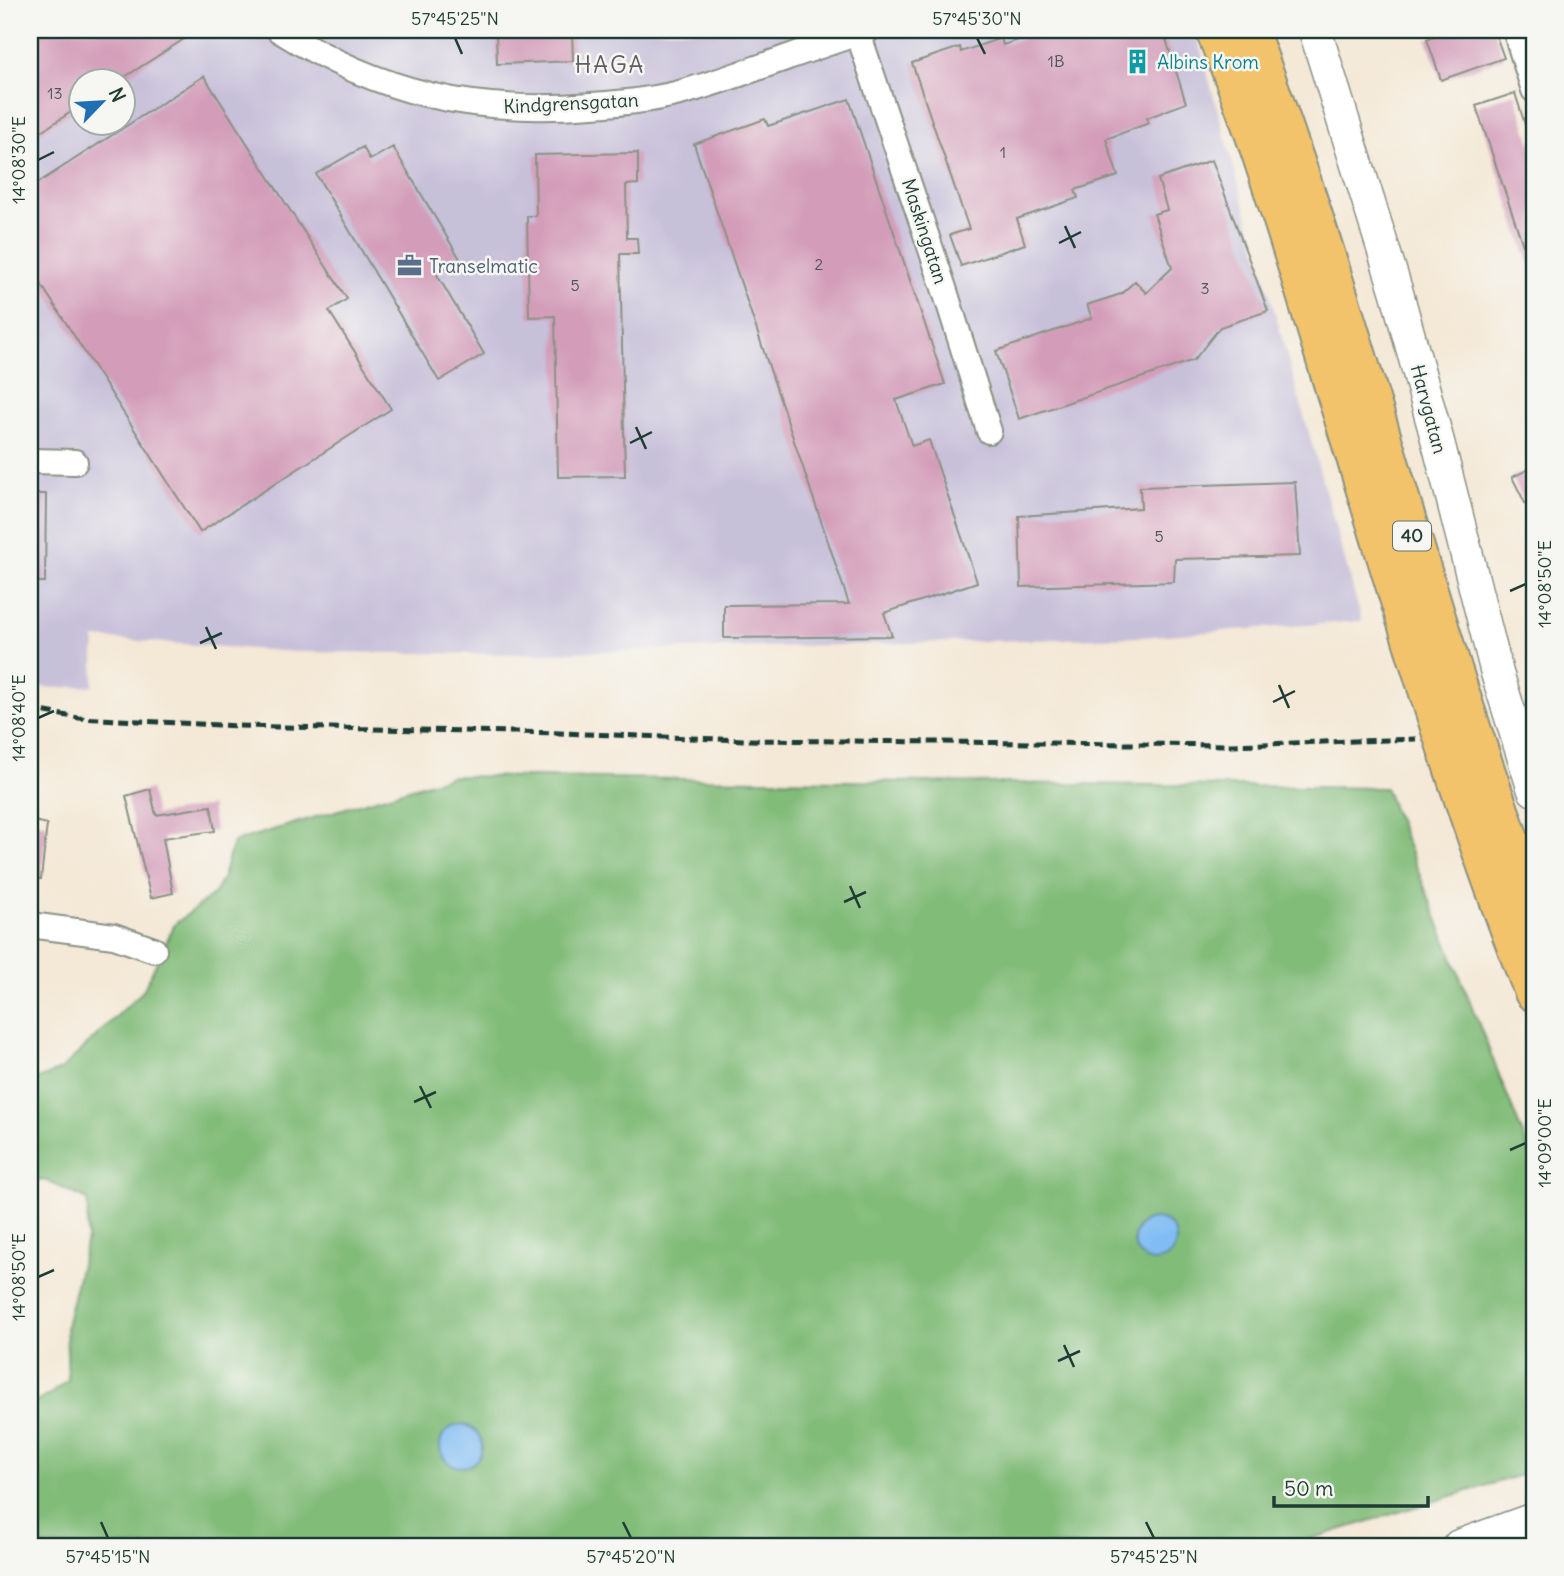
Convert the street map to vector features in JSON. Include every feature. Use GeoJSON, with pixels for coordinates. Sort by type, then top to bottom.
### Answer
{"type":"FeatureCollection","features":[{"type":"Feature","properties":{"kind":"highway","name":"40"},"geometry":{"type":"LineString","coordinates":[[1215,30],[1257,145],[1301,280],[1453,770],[1534,992]]}},
{"type":"Feature","properties":{"kind":"highway","name":"40"},"geometry":{"type":"LineString","coordinates":[[1248,30],[1327,260],[1483,762],[1534,907]]}},
{"type":"Feature","properties":{"kind":"street","name":"Kindgrensgatan"},"geometry":{"type":"LineString","coordinates":[[279,30],[336,62],[436,98],[477,105],[531,108],[623,103],[686,91],[863,31]]}},
{"type":"Feature","properties":{"kind":"street","name":"Harvgatan"},"geometry":{"type":"LineString","coordinates":[[1315,30],[1397,293],[1497,673],[1534,790]]}},
{"type":"Feature","properties":{"kind":"street"},"geometry":{"type":"LineString","coordinates":[[1515,30],[1534,90]]}},
{"type":"Feature","properties":{"kind":"street","name":"Maskingatan"},"geometry":{"type":"LineString","coordinates":[[863,31],[989,431]]}},
{"type":"Feature","properties":{"kind":"street"},"geometry":{"type":"LineString","coordinates":[[30,461],[75,462]]}},
{"type":"Feature","properties":{"kind":"street"},"geometry":{"type":"LineString","coordinates":[[30,925],[114,936],[154,950]]}},
{"type":"Feature","properties":{"kind":"street"},"geometry":{"type":"LineString","coordinates":[[1459,1546],[1534,1519]]}},
{"type":"Feature","properties":{"kind":"shaded area"},"geometry":{"type":"Polygon","coordinates":[[[30,30],[1195,30],[1362,621],[1139,637],[501,654],[296,652],[95,638],[93,686],[30,686],[30,30]]]}},
{"type":"Feature","properties":{"kind":"green space"},"geometry":{"type":"Polygon","coordinates":[[[452,776],[1385,788],[1534,1163],[1534,1471],[1287,1546],[30,1546],[30,1405],[68,1380],[66,1326],[87,1239],[88,1200],[47,1181],[30,1178],[30,1082],[61,1070],[143,991],[175,924],[214,894],[223,877],[233,842],[452,776]]]}},
{"type":"Feature","properties":{"kind":"water"},"geometry":{"type":"Polygon","coordinates":[[[1155,1219],[1170,1225],[1176,1240],[1170,1255],[1155,1261],[1140,1255],[1134,1240],[1140,1225],[1155,1219]]]}},
{"type":"Feature","properties":{"kind":"water"},"geometry":{"type":"Polygon","coordinates":[[[461,1425],[476,1431],[482,1446],[476,1461],[461,1467],[446,1461],[440,1446],[446,1431],[461,1425]]]}},
{"type":"Feature","properties":{"kind":"building"},"geometry":{"type":"Polygon","coordinates":[[[30,30],[198,30],[136,70],[136,66],[66,66],[66,115],[39,133],[30,118],[30,30]]]}},
{"type":"Feature","properties":{"kind":"building"},"geometry":{"type":"Polygon","coordinates":[[[496,30],[572,30],[573,61],[497,64],[496,30]]]}},
{"type":"Feature","properties":{"kind":"building"},"geometry":{"type":"Polygon","coordinates":[[[1049,30],[1163,30],[1186,103],[1147,118],[1149,123],[1106,139],[1118,176],[1075,190],[1078,198],[1017,219],[1025,244],[961,266],[950,235],[969,229],[912,63],[960,47],[961,52],[1001,38],[1003,45],[1049,30]]]}},
{"type":"Feature","properties":{"kind":"building"},"geometry":{"type":"Polygon","coordinates":[[[1455,30],[1494,30],[1504,58],[1441,80],[1427,39],[1455,30]]]}},
{"type":"Feature","properties":{"kind":"building"},"geometry":{"type":"Polygon","coordinates":[[[204,76],[347,299],[329,311],[391,409],[200,532],[30,267],[30,188],[111,136],[136,136],[136,120],[204,76]]]}},
{"type":"Feature","properties":{"kind":"building"},"geometry":{"type":"Polygon","coordinates":[[[1515,93],[1534,153],[1534,268],[1531,269],[1476,106],[1515,93]]]}},
{"type":"Feature","properties":{"kind":"building"},"geometry":{"type":"Polygon","coordinates":[[[849,99],[945,384],[896,400],[912,446],[929,440],[977,582],[884,613],[892,636],[724,638],[724,605],[849,604],[694,144],[765,119],[768,126],[849,99]]]}},
{"type":"Feature","properties":{"kind":"building","name":"Transelmatic"},"geometry":{"type":"Polygon","coordinates":[[[363,147],[370,160],[393,147],[460,259],[436,273],[484,354],[439,381],[316,174],[363,147]]]}},
{"type":"Feature","properties":{"kind":"building"},"geometry":{"type":"Polygon","coordinates":[[[638,153],[638,184],[626,185],[627,238],[637,238],[638,254],[620,254],[625,476],[558,477],[555,316],[529,317],[527,216],[536,216],[535,155],[638,153]]]}},
{"type":"Feature","properties":{"kind":"building"},"geometry":{"type":"Polygon","coordinates":[[[1212,160],[1268,311],[1220,327],[1194,360],[1019,419],[996,351],[1092,318],[1087,305],[1121,294],[1135,281],[1146,293],[1172,268],[1154,214],[1167,210],[1158,179],[1212,160]]]}},
{"type":"Feature","properties":{"kind":"building"},"geometry":{"type":"Polygon","coordinates":[[[1534,467],[1534,521],[1512,477],[1534,467]]]}},
{"type":"Feature","properties":{"kind":"building"},"geometry":{"type":"Polygon","coordinates":[[[1295,482],[1300,556],[1175,559],[1174,582],[1021,587],[1019,516],[1141,508],[1140,487],[1295,482]]]}},
{"type":"Feature","properties":{"kind":"building"},"geometry":{"type":"Polygon","coordinates":[[[30,494],[46,494],[45,582],[30,582],[30,494]]]}},
{"type":"Feature","properties":{"kind":"building"},"geometry":{"type":"Polygon","coordinates":[[[150,789],[156,815],[211,806],[215,831],[163,838],[173,893],[151,898],[126,796],[150,789]]]}},
{"type":"Feature","properties":{"kind":"building"},"geometry":{"type":"Polygon","coordinates":[[[30,820],[47,824],[41,879],[30,879],[30,820]]]}},
{"type":"Feature","properties":{"kind":"railway"},"geometry":{"type":"LineString","coordinates":[[30,709],[79,718],[238,726],[744,740],[1232,745],[1416,739]]}},
{"type":"Feature","properties":{"kind":"railway"},"geometry":{"type":"LineString","coordinates":[[1528,732],[1534,731]]}},
{"type":"Feature","properties":{"kind":"place","name":"Albins Krom"},"geometry":{"type":"Point","coordinates":[1137,62]}},
{"type":"Feature","properties":{"kind":"place","name":"Transelmatic"},"geometry":{"type":"Point","coordinates":[409,266]}},
{"type":"Feature","properties":{"kind":"district","name":"HAGA"},"geometry":{"type":"Point","coordinates":[610,65]}}]}
